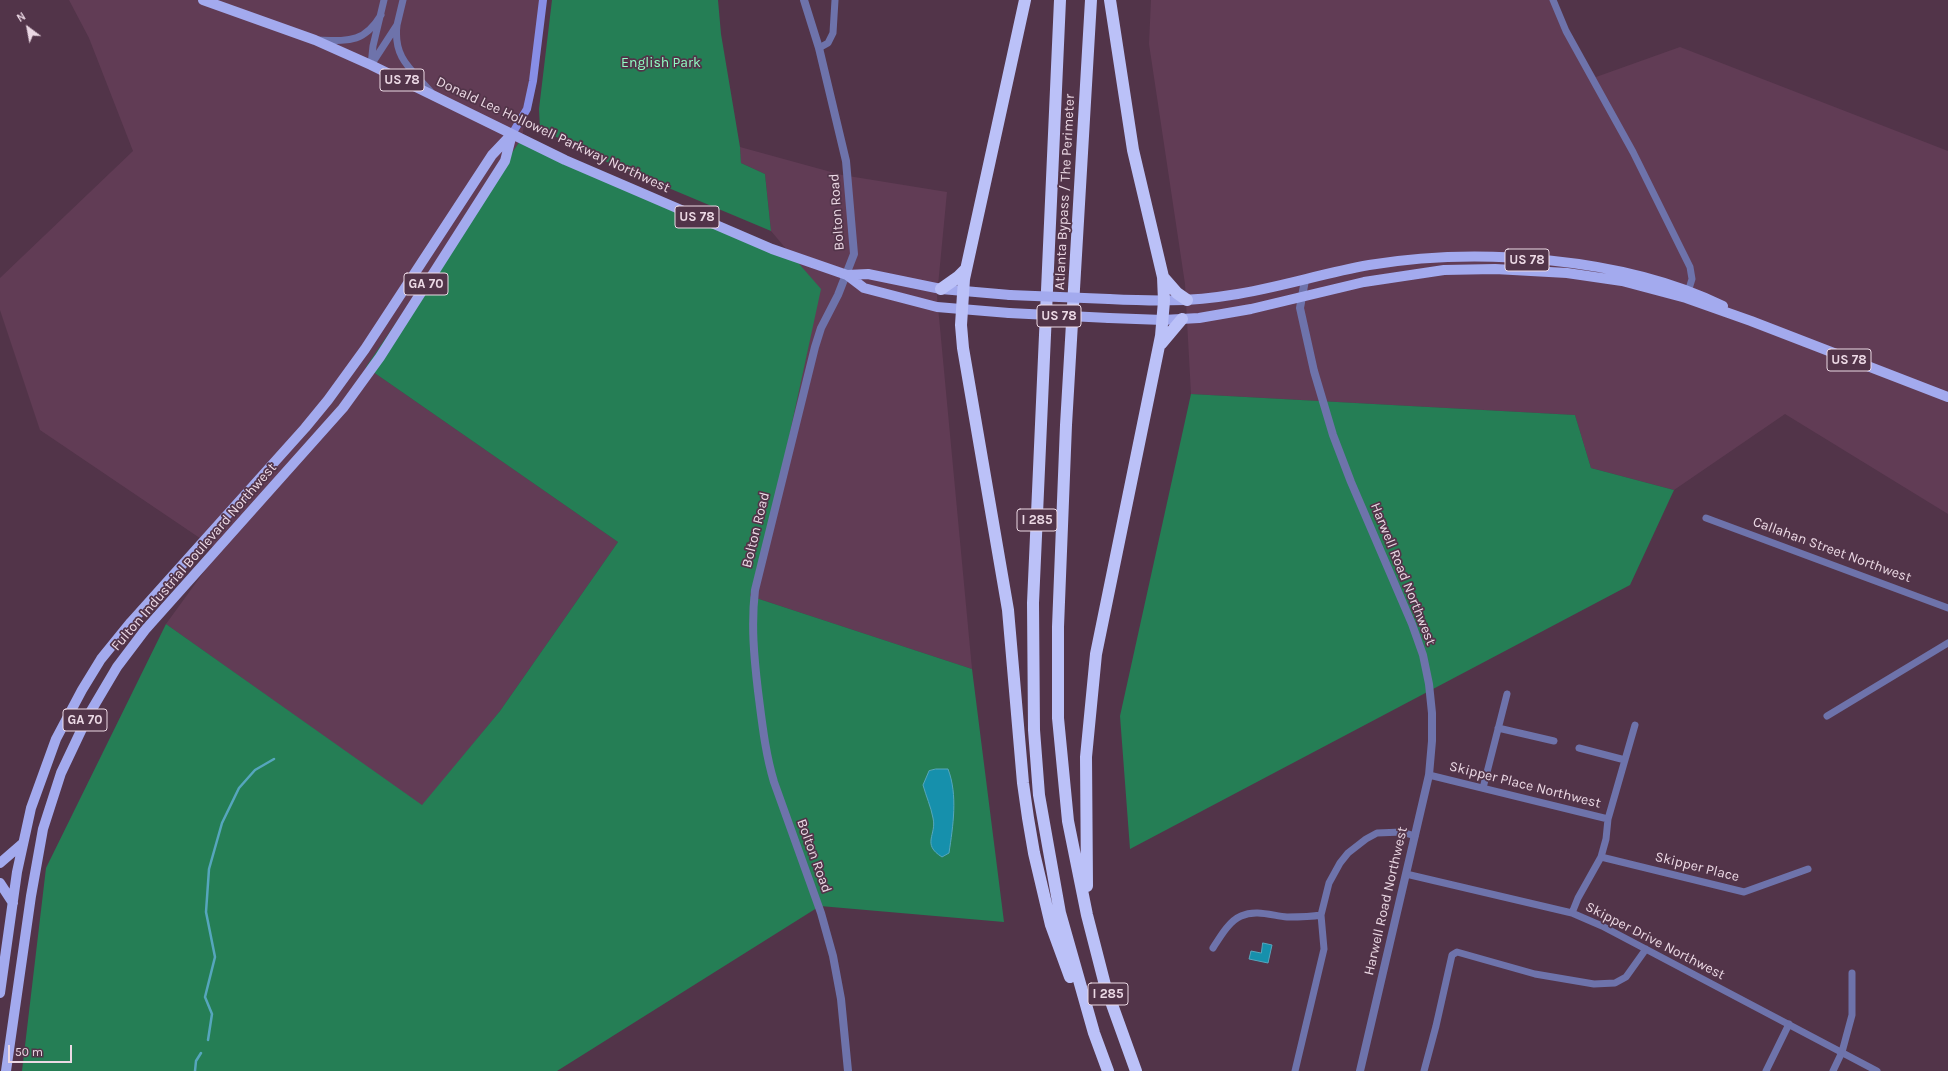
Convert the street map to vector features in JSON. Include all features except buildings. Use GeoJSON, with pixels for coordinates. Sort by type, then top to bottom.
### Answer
{"type":"FeatureCollection","features":[{"type":"Feature","properties":{"kind":"highway"},"geometry":{"type":"LineString","coordinates":[[1025,0],[966,269],[962,292],[963,348],[1008,610],[1022,783],[1034,852],[1051,925],[1071,979],[1094,1033]]}},
{"type":"Feature","properties":{"kind":"highway","name":"Atlanta Bypass / The Perimeter"},"geometry":{"type":"LineString","coordinates":[[1060,0],[1034,596],[1032,688],[1038,789],[1049,859],[1060,913],[1094,1033],[1108,1071]]}},
{"type":"Feature","properties":{"kind":"highway","name":"Atlanta Bypass / The Perimeter"},"geometry":{"type":"LineString","coordinates":[[1091,0],[1066,425],[1057,661],[1058,718],[1068,821],[1087,915],[1105,985],[1136,1071]]}},
{"type":"Feature","properties":{"kind":"highway"},"geometry":{"type":"LineString","coordinates":[[1087,915],[1086,758],[1096,654],[1159,347],[1164,301],[1164,277],[1133,150],[1110,0]]}},
{"type":"Feature","properties":{"kind":"highway"},"geometry":{"type":"LineString","coordinates":[[941,289],[958,277],[966,269]]}},
{"type":"Feature","properties":{"kind":"highway"},"geometry":{"type":"LineString","coordinates":[[1164,277],[1177,293],[1187,300]]}},
{"type":"Feature","properties":{"kind":"highway"},"geometry":{"type":"LineString","coordinates":[[1159,347],[1182,319]]}},
{"type":"Feature","properties":{"kind":"main road","name":"Donald Lee Hollowell Parkway Northwest"},"geometry":{"type":"LineString","coordinates":[[203,0],[315,40],[371,65],[572,163],[796,259],[847,275],[864,288],[931,305],[962,310],[1009,313],[1163,320],[1182,319],[1226,314],[1344,286],[1394,276],[1444,270],[1495,269],[1595,276],[1687,295]]}},
{"type":"Feature","properties":{"kind":"main road","name":"Fulton Industrial Boulevard Northwest"},"geometry":{"type":"LineString","coordinates":[[0,993],[22,844],[35,795],[56,739],[75,702],[101,659],[131,622],[305,428],[365,349],[492,155],[512,134],[527,109],[534,81],[543,0]]}},
{"type":"Feature","properties":{"kind":"main road","name":"Fulton Industrial Boulevard Northwest"},"geometry":{"type":"LineString","coordinates":[[6,1071],[30,902],[43,829],[61,773],[88,716],[117,667],[145,630],[343,408],[380,357],[505,161],[512,134]]}},
{"type":"Feature","properties":{"kind":"main road","name":"Donald Lee Hollowell Parkway Northwest"},"geometry":{"type":"LineString","coordinates":[[847,275],[868,274],[962,292],[1164,301],[1232,295],[1369,265],[1397,261],[1454,257],[1544,261],[1599,268],[1644,277],[1948,397]]}},
{"type":"Feature","properties":{"kind":"main road"},"geometry":{"type":"LineString","coordinates":[[0,863],[22,844]]}},
{"type":"Feature","properties":{"kind":"main road"},"geometry":{"type":"LineString","coordinates":[[0,883],[13,903]]}},
{"type":"Feature","properties":{"kind":"street"},"geometry":{"type":"LineString","coordinates":[[371,65],[373,46],[384,0]]}},
{"type":"Feature","properties":{"kind":"street"},"geometry":{"type":"LineString","coordinates":[[403,0],[397,25],[396,42],[399,54],[433,95]]}},
{"type":"Feature","properties":{"kind":"street","name":"Bolton Road"},"geometry":{"type":"LineString","coordinates":[[804,0],[819,48],[846,160],[854,254],[847,275],[821,328],[815,347],[755,590],[752,615],[752,637],[763,737],[768,760],[774,782],[821,913],[834,956],[841,999],[848,1071]]}},
{"type":"Feature","properties":{"kind":"street"},"geometry":{"type":"LineString","coordinates":[[819,48],[828,43],[833,33],[835,0]]}},
{"type":"Feature","properties":{"kind":"street"},"geometry":{"type":"LineString","coordinates":[[1553,0],[1566,31],[1646,178],[1690,267],[1692,279],[1687,295]]}},
{"type":"Feature","properties":{"kind":"street"},"geometry":{"type":"LineString","coordinates":[[315,40],[355,40],[370,31],[381,15]]}},
{"type":"Feature","properties":{"kind":"street"},"geometry":{"type":"LineString","coordinates":[[371,65],[397,25]]}},
{"type":"Feature","properties":{"kind":"street","name":"Harwell Road Northwest"},"geometry":{"type":"LineString","coordinates":[[1305,280],[1300,308],[1314,371],[1333,435],[1351,482],[1412,624],[1429,684],[1432,712],[1432,741],[1429,775],[1360,1071]]}},
{"type":"Feature","properties":{"kind":"street","name":"Callahan Street Northwest"},"geometry":{"type":"LineString","coordinates":[[1706,518],[1948,608]]}},
{"type":"Feature","properties":{"kind":"street"},"geometry":{"type":"LineString","coordinates":[[1827,716],[1948,644]]}},
{"type":"Feature","properties":{"kind":"street"},"geometry":{"type":"LineString","coordinates":[[1483,788],[1507,694]]}},
{"type":"Feature","properties":{"kind":"street"},"geometry":{"type":"LineString","coordinates":[[1608,819],[1634,725]]}},
{"type":"Feature","properties":{"kind":"street"},"geometry":{"type":"LineString","coordinates":[[1498,728],[1554,741]]}},
{"type":"Feature","properties":{"kind":"street"},"geometry":{"type":"LineString","coordinates":[[1578,748],[1625,760]]}},
{"type":"Feature","properties":{"kind":"street","name":"Skipper Place Northwest"},"geometry":{"type":"LineString","coordinates":[[1429,775],[1608,819],[1606,839],[1601,857],[1578,898],[1572,913]]}},
{"type":"Feature","properties":{"kind":"street"},"geometry":{"type":"LineString","coordinates":[[1295,1071],[1324,949],[1321,915],[1329,883],[1340,863],[1348,853],[1366,839],[1377,833],[1402,832],[1415,836]]}},
{"type":"Feature","properties":{"kind":"street","name":"Skipper Place"},"geometry":{"type":"LineString","coordinates":[[1601,857],[1744,892],[1808,869]]}},
{"type":"Feature","properties":{"kind":"street","name":"Skipper Drive Northwest"},"geometry":{"type":"LineString","coordinates":[[1406,874],[1572,913],[1602,926],[1877,1071]]}},
{"type":"Feature","properties":{"kind":"street"},"geometry":{"type":"LineString","coordinates":[[1213,948],[1221,935],[1243,915],[1264,912],[1286,916],[1307,917],[1321,915]]}},
{"type":"Feature","properties":{"kind":"street"},"geometry":{"type":"LineString","coordinates":[[1424,1071],[1452,955],[1457,952],[1534,974],[1594,984],[1615,983],[1626,977],[1636,966],[1646,949]]}},
{"type":"Feature","properties":{"kind":"street"},"geometry":{"type":"LineString","coordinates":[[1833,1071],[1842,1052],[1852,1015],[1852,973]]}},
{"type":"Feature","properties":{"kind":"street"},"geometry":{"type":"LineString","coordinates":[[1766,1071],[1789,1024]]}},
{"type":"Feature","properties":{"kind":"shaded area"},"geometry":{"type":"Polygon","coordinates":[[[69,0],[542,0],[522,138],[366,367],[618,542],[500,711],[422,806],[166,624],[219,551],[40,430],[0,310],[0,278],[133,151],[89,38],[69,0]]]}},
{"type":"Feature","properties":{"kind":"shaded area"},"geometry":{"type":"Polygon","coordinates":[[[1151,0],[1554,0],[1555,11],[1596,77],[1680,47],[1948,151],[1948,514],[1785,414],[1674,490],[1591,468],[1575,415],[1191,394],[1185,284],[1149,44],[1151,0]]]}},
{"type":"Feature","properties":{"kind":"shaded area"},"geometry":{"type":"Polygon","coordinates":[[[740,147],[842,175],[947,192],[937,296],[972,669],[750,596],[781,474],[820,289],[771,231],[765,174],[741,163],[740,147]]]}},
{"type":"Feature","properties":{"kind":"green space","name":"English Park"},"geometry":{"type":"Polygon","coordinates":[[[552,0],[718,0],[721,34],[740,147],[741,163],[765,174],[771,231],[609,163],[540,129],[539,109],[552,0]]]}},
{"type":"Feature","properties":{"kind":"green space"},"geometry":{"type":"Polygon","coordinates":[[[522,138],[788,251],[821,289],[781,474],[750,596],[972,669],[1004,922],[820,906],[557,1071],[22,1071],[46,868],[166,624],[422,805],[500,711],[618,542],[366,367],[522,138]]]}},
{"type":"Feature","properties":{"kind":"green space"},"geometry":{"type":"Polygon","coordinates":[[[1191,394],[1575,415],[1591,468],[1674,490],[1630,585],[1130,849],[1120,716],[1191,394]]]}},
{"type":"Feature","properties":{"kind":"water"},"geometry":{"type":"Polygon","coordinates":[[[936,769],[948,769],[954,800],[949,853],[942,857],[932,848],[931,839],[934,824],[923,785],[929,771],[936,769]]]}},
{"type":"Feature","properties":{"kind":"water"},"geometry":{"type":"Polygon","coordinates":[[[1263,943],[1272,945],[1268,963],[1249,959],[1251,951],[1261,953],[1263,943]]]}},
{"type":"Feature","properties":{"kind":"waterway"},"geometry":{"type":"LineString","coordinates":[[208,1040],[212,1014],[205,997],[215,957],[206,912],[209,869],[222,823],[239,788],[255,770],[274,759]]}},
{"type":"Feature","properties":{"kind":"waterway"},"geometry":{"type":"LineString","coordinates":[[195,1071],[196,1061],[201,1053]]}}]}
